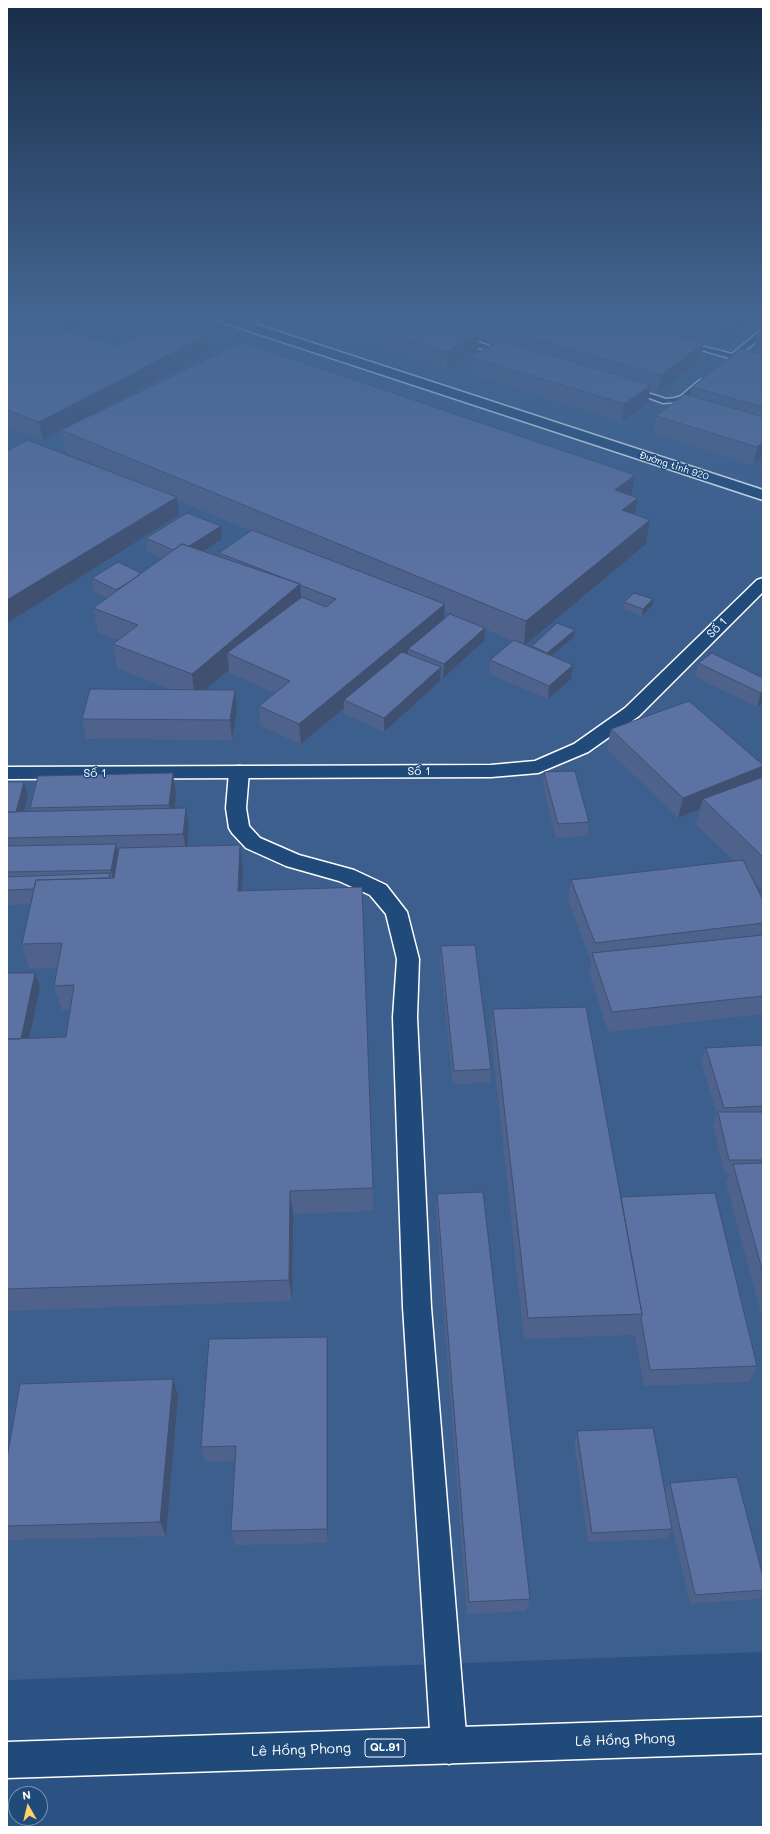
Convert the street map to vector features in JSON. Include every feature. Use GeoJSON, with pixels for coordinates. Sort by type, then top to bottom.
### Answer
{"type":"FeatureCollection","features":[{"type":"Feature","properties":{"kind":"main road","name":"Đường tỉnh 920"},"geometry":{"type":"LineString","coordinates":[[482,403],[763,495]]}},
{"type":"Feature","properties":{"kind":"main road","name":"Số 1"},"geometry":{"type":"LineString","coordinates":[[7,773],[491,770],[538,766],[581,748],[632,712],[763,583]]}},
{"type":"Feature","properties":{"kind":"main road"},"geometry":{"type":"LineString","coordinates":[[239,772],[236,808],[239,828],[253,843],[293,861],[346,875],[378,890],[396,912],[408,958],[405,1017],[417,1307],[449,1746]]}},
{"type":"Feature","properties":{"kind":"main road","name":"Lê Hồng Phong"},"geometry":{"type":"LineString","coordinates":[[7,1760],[763,1735]]}},
{"type":"Feature","properties":{"kind":"shaded area"},"geometry":{"type":"Polygon","coordinates":[[[7,403],[763,403],[763,1652],[7,1680],[7,403]]]}},
{"type":"Feature","properties":{"kind":"building"},"geometry":{"type":"Polygon","coordinates":[[[7,403],[76,403],[39,422],[7,410],[7,403]]]}},
{"type":"Feature","properties":{"kind":"building"},"geometry":{"type":"Polygon","coordinates":[[[117,403],[421,403],[635,475],[615,490],[638,498],[622,510],[650,520],[526,621],[61,430],[117,403]]]}},
{"type":"Feature","properties":{"kind":"building"},"geometry":{"type":"Polygon","coordinates":[[[674,403],[714,403],[763,417],[763,442],[757,447],[656,416],[674,403]]]}},
{"type":"Feature","properties":{"kind":"building"},"geometry":{"type":"Polygon","coordinates":[[[747,403],[763,403],[763,407],[747,403]]]}},
{"type":"Feature","properties":{"kind":"building"},"geometry":{"type":"Polygon","coordinates":[[[27,440],[177,497],[7,600],[7,451],[27,440]]]}},
{"type":"Feature","properties":{"kind":"building"},"geometry":{"type":"Polygon","coordinates":[[[187,513],[221,526],[189,546],[182,544],[173,550],[146,538],[187,513]]]}},
{"type":"Feature","properties":{"kind":"building"},"geometry":{"type":"Polygon","coordinates":[[[252,530],[445,604],[299,724],[259,706],[290,681],[227,653],[302,597],[326,607],[336,599],[219,553],[252,530]]]}},
{"type":"Feature","properties":{"kind":"building"},"geometry":{"type":"Polygon","coordinates":[[[182,544],[300,584],[192,674],[113,644],[138,625],[93,608],[182,544]]]}},
{"type":"Feature","properties":{"kind":"building"},"geometry":{"type":"Polygon","coordinates":[[[118,562],[141,573],[116,590],[92,578],[118,562]]]}},
{"type":"Feature","properties":{"kind":"building"},"geometry":{"type":"Polygon","coordinates":[[[634,593],[653,599],[643,609],[624,602],[634,593]]]}},
{"type":"Feature","properties":{"kind":"building"},"geometry":{"type":"Polygon","coordinates":[[[450,614],[485,628],[444,664],[408,649],[450,614]]]}},
{"type":"Feature","properties":{"kind":"building"},"geometry":{"type":"Polygon","coordinates":[[[557,623],[575,630],[547,653],[532,646],[557,623]]]}},
{"type":"Feature","properties":{"kind":"building"},"geometry":{"type":"Polygon","coordinates":[[[514,640],[573,665],[549,686],[490,660],[514,640]]]}},
{"type":"Feature","properties":{"kind":"building"},"geometry":{"type":"Polygon","coordinates":[[[402,652],[441,667],[384,718],[344,700],[402,652]]]}},
{"type":"Feature","properties":{"kind":"building"},"geometry":{"type":"Polygon","coordinates":[[[712,653],[763,678],[763,692],[761,693],[698,663],[712,653]]]}},
{"type":"Feature","properties":{"kind":"building"},"geometry":{"type":"Polygon","coordinates":[[[90,689],[235,690],[230,720],[82,719],[90,689]]]}},
{"type":"Feature","properties":{"kind":"building"},"geometry":{"type":"Polygon","coordinates":[[[689,701],[763,766],[683,798],[611,729],[689,701]]]}},
{"type":"Feature","properties":{"kind":"building"},"geometry":{"type":"Polygon","coordinates":[[[575,771],[589,822],[558,824],[544,772],[575,771]]]}},
{"type":"Feature","properties":{"kind":"building"},"geometry":{"type":"Polygon","coordinates":[[[173,773],[169,805],[30,808],[38,776],[173,773]]]}},
{"type":"Feature","properties":{"kind":"building"},"geometry":{"type":"Polygon","coordinates":[[[763,777],[763,857],[703,799],[763,777]]]}},
{"type":"Feature","properties":{"kind":"building"},"geometry":{"type":"Polygon","coordinates":[[[7,782],[24,782],[16,812],[7,812],[7,782]]]}},
{"type":"Feature","properties":{"kind":"building"},"geometry":{"type":"Polygon","coordinates":[[[186,808],[183,834],[7,838],[7,812],[186,808]]]}},
{"type":"Feature","properties":{"kind":"building"},"geometry":{"type":"Polygon","coordinates":[[[116,844],[111,870],[7,872],[7,846],[116,844]]]}},
{"type":"Feature","properties":{"kind":"building"},"geometry":{"type":"Polygon","coordinates":[[[240,845],[238,891],[362,887],[373,1188],[290,1191],[289,1280],[7,1289],[7,1039],[66,1037],[74,985],[54,986],[62,943],[22,944],[36,880],[114,878],[119,848],[240,845]]]}},
{"type":"Feature","properties":{"kind":"building"},"geometry":{"type":"Polygon","coordinates":[[[743,860],[763,900],[763,923],[595,943],[571,880],[743,860]]]}},
{"type":"Feature","properties":{"kind":"building"},"geometry":{"type":"Polygon","coordinates":[[[110,873],[109,878],[36,880],[34,889],[7,890],[7,877],[110,873]]]}},
{"type":"Feature","properties":{"kind":"building"},"geometry":{"type":"Polygon","coordinates":[[[763,935],[763,996],[612,1012],[592,953],[763,935]]]}},
{"type":"Feature","properties":{"kind":"building"},"geometry":{"type":"Polygon","coordinates":[[[475,945],[491,1069],[454,1071],[441,946],[475,945]]]}},
{"type":"Feature","properties":{"kind":"building"},"geometry":{"type":"Polygon","coordinates":[[[7,973],[35,973],[21,1039],[7,1039],[7,973]]]}},
{"type":"Feature","properties":{"kind":"building"},"geometry":{"type":"Polygon","coordinates":[[[586,1007],[642,1314],[528,1318],[493,1009],[586,1007]]]}},
{"type":"Feature","properties":{"kind":"building"},"geometry":{"type":"Polygon","coordinates":[[[763,1045],[763,1106],[724,1108],[706,1048],[763,1045]]]}},
{"type":"Feature","properties":{"kind":"building"},"geometry":{"type":"Polygon","coordinates":[[[718,1112],[763,1112],[763,1160],[729,1160],[718,1112]]]}},
{"type":"Feature","properties":{"kind":"building"},"geometry":{"type":"Polygon","coordinates":[[[763,1163],[763,1273],[733,1164],[763,1163]]]}},
{"type":"Feature","properties":{"kind":"building"},"geometry":{"type":"Polygon","coordinates":[[[483,1192],[530,1599],[469,1602],[437,1194],[483,1192]]]}},
{"type":"Feature","properties":{"kind":"building"},"geometry":{"type":"Polygon","coordinates":[[[715,1193],[757,1366],[650,1370],[641,1318],[642,1314],[621,1197],[715,1193]]]}},
{"type":"Feature","properties":{"kind":"building"},"geometry":{"type":"Polygon","coordinates":[[[327,1337],[327,1529],[231,1531],[236,1446],[201,1447],[209,1339],[327,1337]]]}},
{"type":"Feature","properties":{"kind":"building"},"geometry":{"type":"Polygon","coordinates":[[[173,1379],[160,1522],[7,1526],[7,1458],[20,1384],[173,1379]]]}},
{"type":"Feature","properties":{"kind":"building"},"geometry":{"type":"Polygon","coordinates":[[[653,1428],[672,1529],[592,1533],[577,1431],[653,1428]]]}},
{"type":"Feature","properties":{"kind":"building"},"geometry":{"type":"Polygon","coordinates":[[[737,1477],[763,1577],[763,1590],[695,1595],[670,1483],[737,1477]]]}}]}
